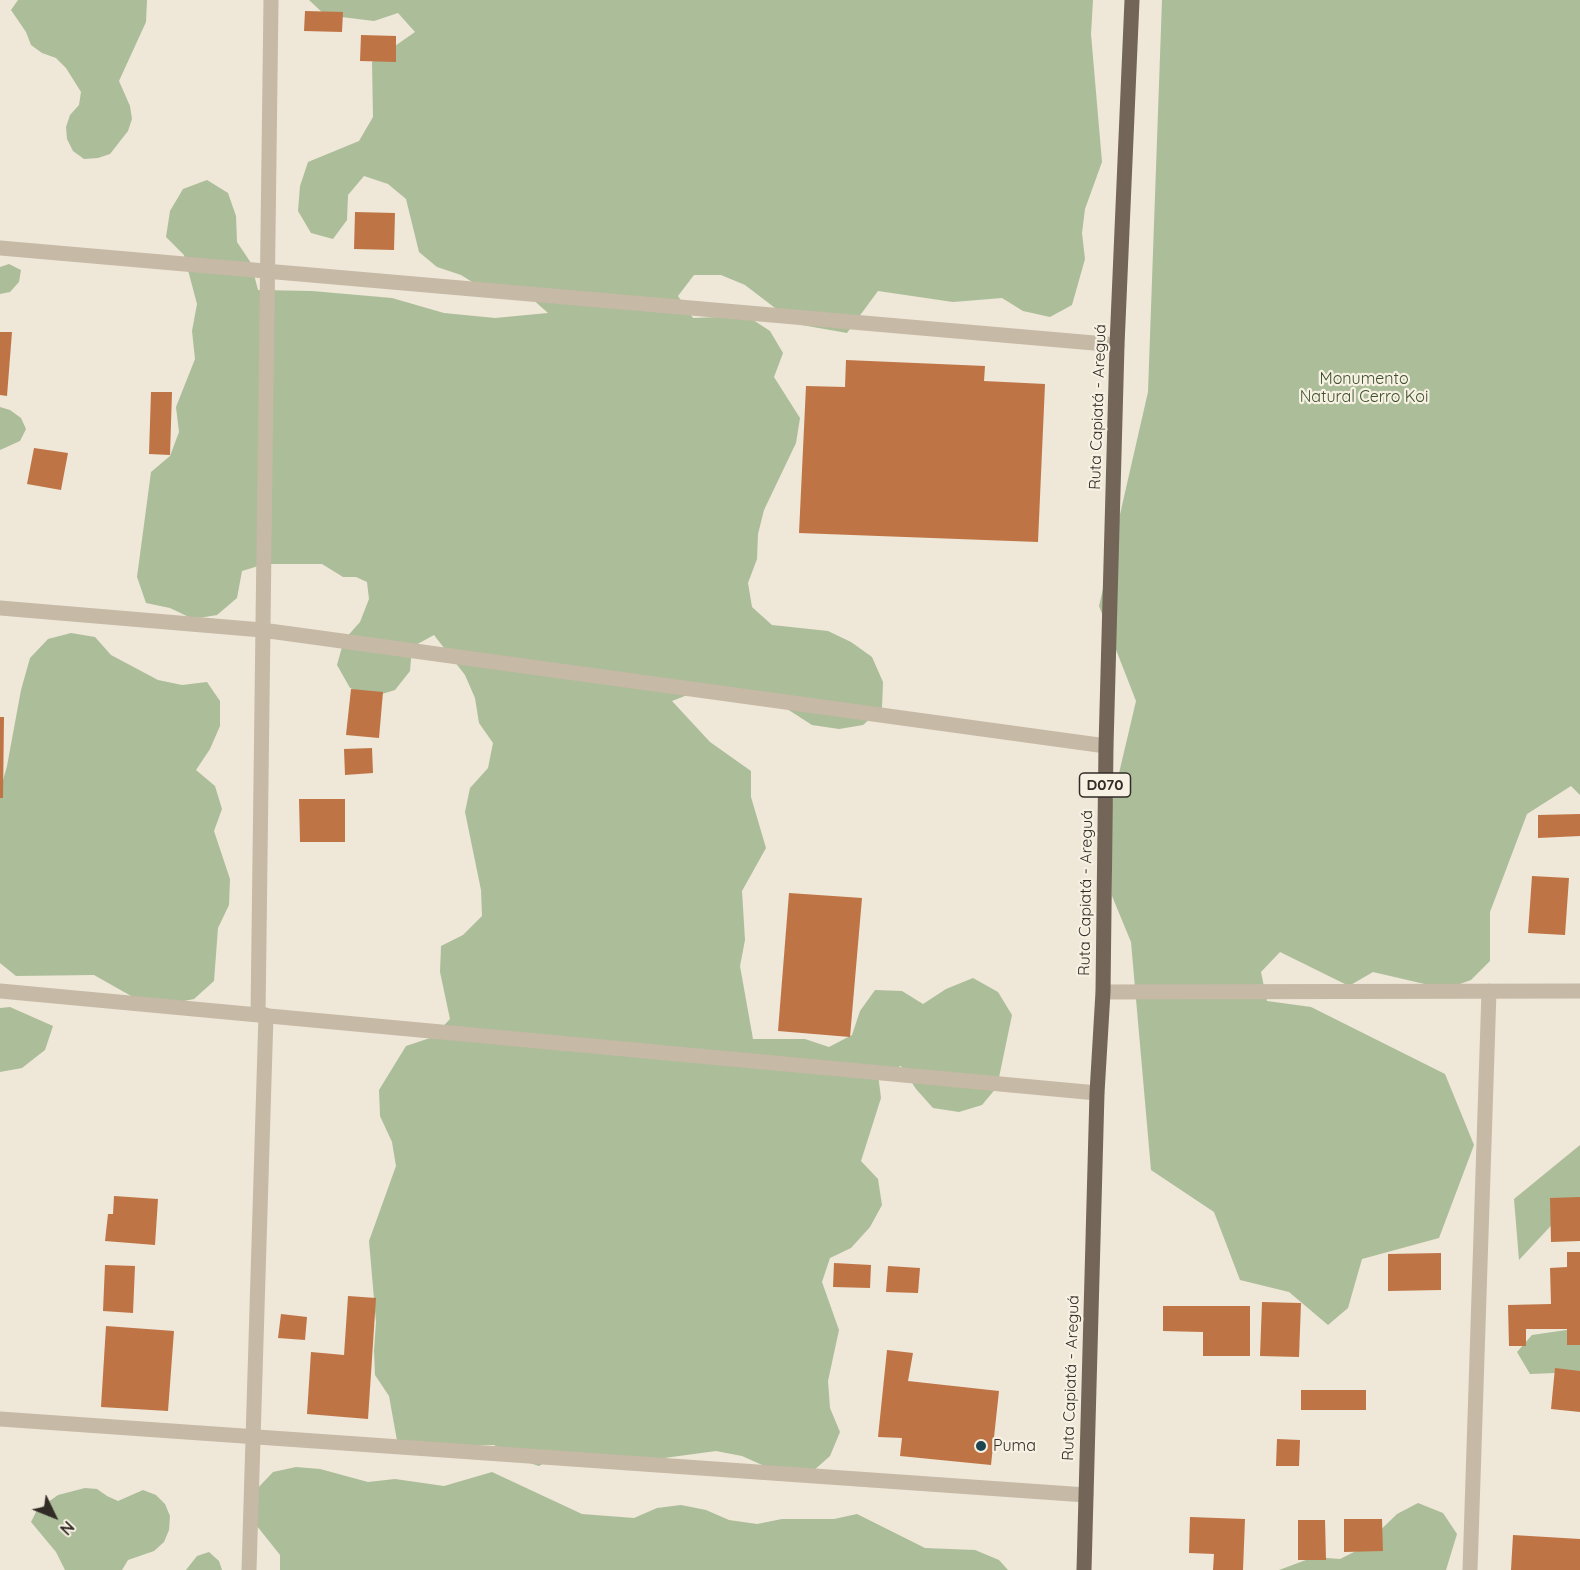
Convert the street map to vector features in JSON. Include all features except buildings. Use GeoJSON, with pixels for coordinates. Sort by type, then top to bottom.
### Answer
{"type":"FeatureCollection","features":[{"type":"Feature","properties":{"kind":"main road","name":"Ruta Capiatá - Areguá"},"geometry":{"type":"LineString","coordinates":[[1084,1570],[1097,1093],[1103,992],[1106,746],[1117,345],[1132,0]]}},
{"type":"Feature","properties":{"kind":"street"},"geometry":{"type":"LineString","coordinates":[[249,1570],[262,1015],[262,630],[271,0]]}},
{"type":"Feature","properties":{"kind":"street"},"geometry":{"type":"LineString","coordinates":[[0,248],[1117,345]]}},
{"type":"Feature","properties":{"kind":"street"},"geometry":{"type":"LineString","coordinates":[[0,608],[262,630],[1106,746]]}},
{"type":"Feature","properties":{"kind":"street"},"geometry":{"type":"LineString","coordinates":[[0,991],[1097,1093]]}},
{"type":"Feature","properties":{"kind":"street"},"geometry":{"type":"LineString","coordinates":[[1470,1570],[1489,991]]}},
{"type":"Feature","properties":{"kind":"street"},"geometry":{"type":"LineString","coordinates":[[1103,992],[1580,991]]}},
{"type":"Feature","properties":{"kind":"street"},"geometry":{"type":"LineString","coordinates":[[0,1419],[1086,1496]]}},
{"type":"Feature","properties":{"kind":"green space"},"geometry":{"type":"Polygon","coordinates":[[[18,0],[147,0],[146,22],[119,81],[130,106],[132,119],[128,131],[110,154],[84,159],[73,151],[67,139],[66,127],[70,115],[79,105],[81,92],[66,68],[56,58],[42,53],[31,45],[26,32],[11,10],[18,0]]]}},
{"type":"Feature","properties":{"kind":"green space"},"geometry":{"type":"Polygon","coordinates":[[[309,0],[1093,0],[1091,34],[1102,162],[1085,209],[1082,233],[1085,259],[1072,305],[1050,317],[1023,311],[1002,298],[953,302],[878,291],[847,333],[796,324],[745,285],[721,275],[694,275],[678,296],[693,318],[747,316],[770,331],[783,353],[774,377],[800,418],[796,443],[764,510],[758,534],[757,559],[748,583],[752,607],[772,625],[828,631],[851,642],[872,657],[883,682],[882,708],[863,725],[839,729],[812,725],[770,698],[695,692],[672,701],[710,742],[751,771],[751,797],[766,848],[742,891],[745,940],[740,966],[753,1039],[805,1039],[829,1047],[852,1035],[860,1011],[875,990],[902,991],[923,1004],[946,989],[973,978],[998,992],[1012,1015],[997,1087],[982,1105],[959,1112],[933,1108],[916,1089],[901,1066],[878,1074],[881,1098],[861,1161],[878,1179],[882,1205],[870,1227],[851,1248],[830,1258],[822,1282],[839,1330],[828,1381],[830,1408],[840,1432],[830,1456],[812,1472],[789,1477],[742,1456],[716,1451],[642,1461],[560,1455],[539,1466],[514,1458],[494,1445],[398,1446],[389,1396],[375,1375],[376,1322],[369,1241],[396,1166],[392,1142],[380,1116],[379,1090],[406,1046],[433,1037],[450,1019],[440,972],[441,946],[463,935],[482,916],[481,890],[465,812],[470,788],[488,768],[493,743],[479,723],[475,698],[465,675],[434,635],[412,647],[410,671],[395,690],[372,697],[350,688],[337,665],[344,640],[360,622],[369,599],[367,582],[356,577],[343,577],[322,564],[265,564],[242,571],[237,598],[217,615],[193,619],[170,608],[146,603],[137,577],[151,472],[170,456],[179,432],[176,407],[195,359],[192,331],[197,304],[184,255],[166,237],[170,211],[183,189],[207,180],[228,193],[236,216],[237,242],[251,263],[258,290],[312,291],[392,298],[444,313],[495,318],[548,313],[530,297],[482,288],[461,275],[437,267],[419,252],[406,199],[388,184],[364,176],[348,195],[347,220],[333,239],[311,233],[298,211],[300,186],[308,162],[359,141],[373,117],[372,62],[415,32],[398,13],[374,21],[325,15],[309,0]]]}},
{"type":"Feature","properties":{"kind":"green space","name":"Monumento Natural Cerro Koi"},"geometry":{"type":"Polygon","coordinates":[[[1162,0],[1580,0],[1580,795],[1571,786],[1527,814],[1490,912],[1490,961],[1471,980],[1446,989],[1373,972],[1349,986],[1280,952],[1261,972],[1267,1001],[1311,1007],[1445,1074],[1474,1145],[1439,1238],[1362,1259],[1348,1308],[1328,1325],[1289,1292],[1240,1280],[1214,1212],[1151,1170],[1131,942],[1112,896],[1112,803],[1136,701],[1099,606],[1148,392],[1162,0]]]}},
{"type":"Feature","properties":{"kind":"green space"},"geometry":{"type":"Polygon","coordinates":[[[9,264],[21,270],[19,282],[10,292],[0,294],[0,267],[9,264]]]}},
{"type":"Feature","properties":{"kind":"green space"},"geometry":{"type":"Polygon","coordinates":[[[0,407],[10,410],[21,418],[26,429],[20,441],[0,450],[0,407]]]}},
{"type":"Feature","properties":{"kind":"green space"},"geometry":{"type":"Polygon","coordinates":[[[71,633],[95,637],[111,655],[158,680],[182,685],[207,682],[220,701],[220,726],[210,749],[196,770],[215,786],[222,809],[214,831],[230,879],[229,905],[218,928],[214,981],[194,999],[169,1004],[140,1001],[94,975],[16,976],[0,963],[0,791],[21,690],[30,658],[48,639],[71,633]]]}},
{"type":"Feature","properties":{"kind":"green space"},"geometry":{"type":"Polygon","coordinates":[[[10,1007],[53,1026],[45,1050],[22,1068],[0,1072],[0,1008],[10,1007]]]}},
{"type":"Feature","properties":{"kind":"green space"},"geometry":{"type":"Polygon","coordinates":[[[1580,1145],[1580,1203],[1574,1201],[1519,1260],[1514,1199],[1580,1145]]]}},
{"type":"Feature","properties":{"kind":"green space"},"geometry":{"type":"Polygon","coordinates":[[[1580,1328],[1580,1372],[1530,1374],[1517,1352],[1532,1335],[1580,1328]]]}},
{"type":"Feature","properties":{"kind":"green space"},"geometry":{"type":"Polygon","coordinates":[[[296,1467],[320,1469],[368,1482],[395,1479],[444,1486],[492,1472],[582,1514],[634,1518],[657,1508],[681,1505],[706,1510],[729,1520],[757,1524],[782,1519],[834,1519],[857,1514],[925,1548],[975,1550],[999,1560],[1008,1570],[280,1570],[280,1555],[249,1516],[255,1491],[273,1472],[296,1467]]]}},
{"type":"Feature","properties":{"kind":"green space"},"geometry":{"type":"Polygon","coordinates":[[[85,1488],[97,1489],[118,1501],[143,1490],[156,1495],[165,1504],[170,1516],[169,1530],[164,1542],[154,1551],[128,1560],[122,1570],[65,1570],[56,1552],[31,1522],[37,1510],[58,1495],[85,1488]]]}},
{"type":"Feature","properties":{"kind":"green space"},"geometry":{"type":"Polygon","coordinates":[[[1418,1503],[1443,1513],[1457,1534],[1446,1570],[1279,1570],[1314,1557],[1340,1559],[1362,1548],[1397,1514],[1418,1503]]]}},
{"type":"Feature","properties":{"kind":"green space"},"geometry":{"type":"Polygon","coordinates":[[[209,1552],[219,1561],[222,1570],[186,1570],[197,1556],[209,1552]]]}},
{"type":"Feature","properties":{"kind":"place","name":"Puma"},"geometry":{"type":"Point","coordinates":[981,1446]}}]}
